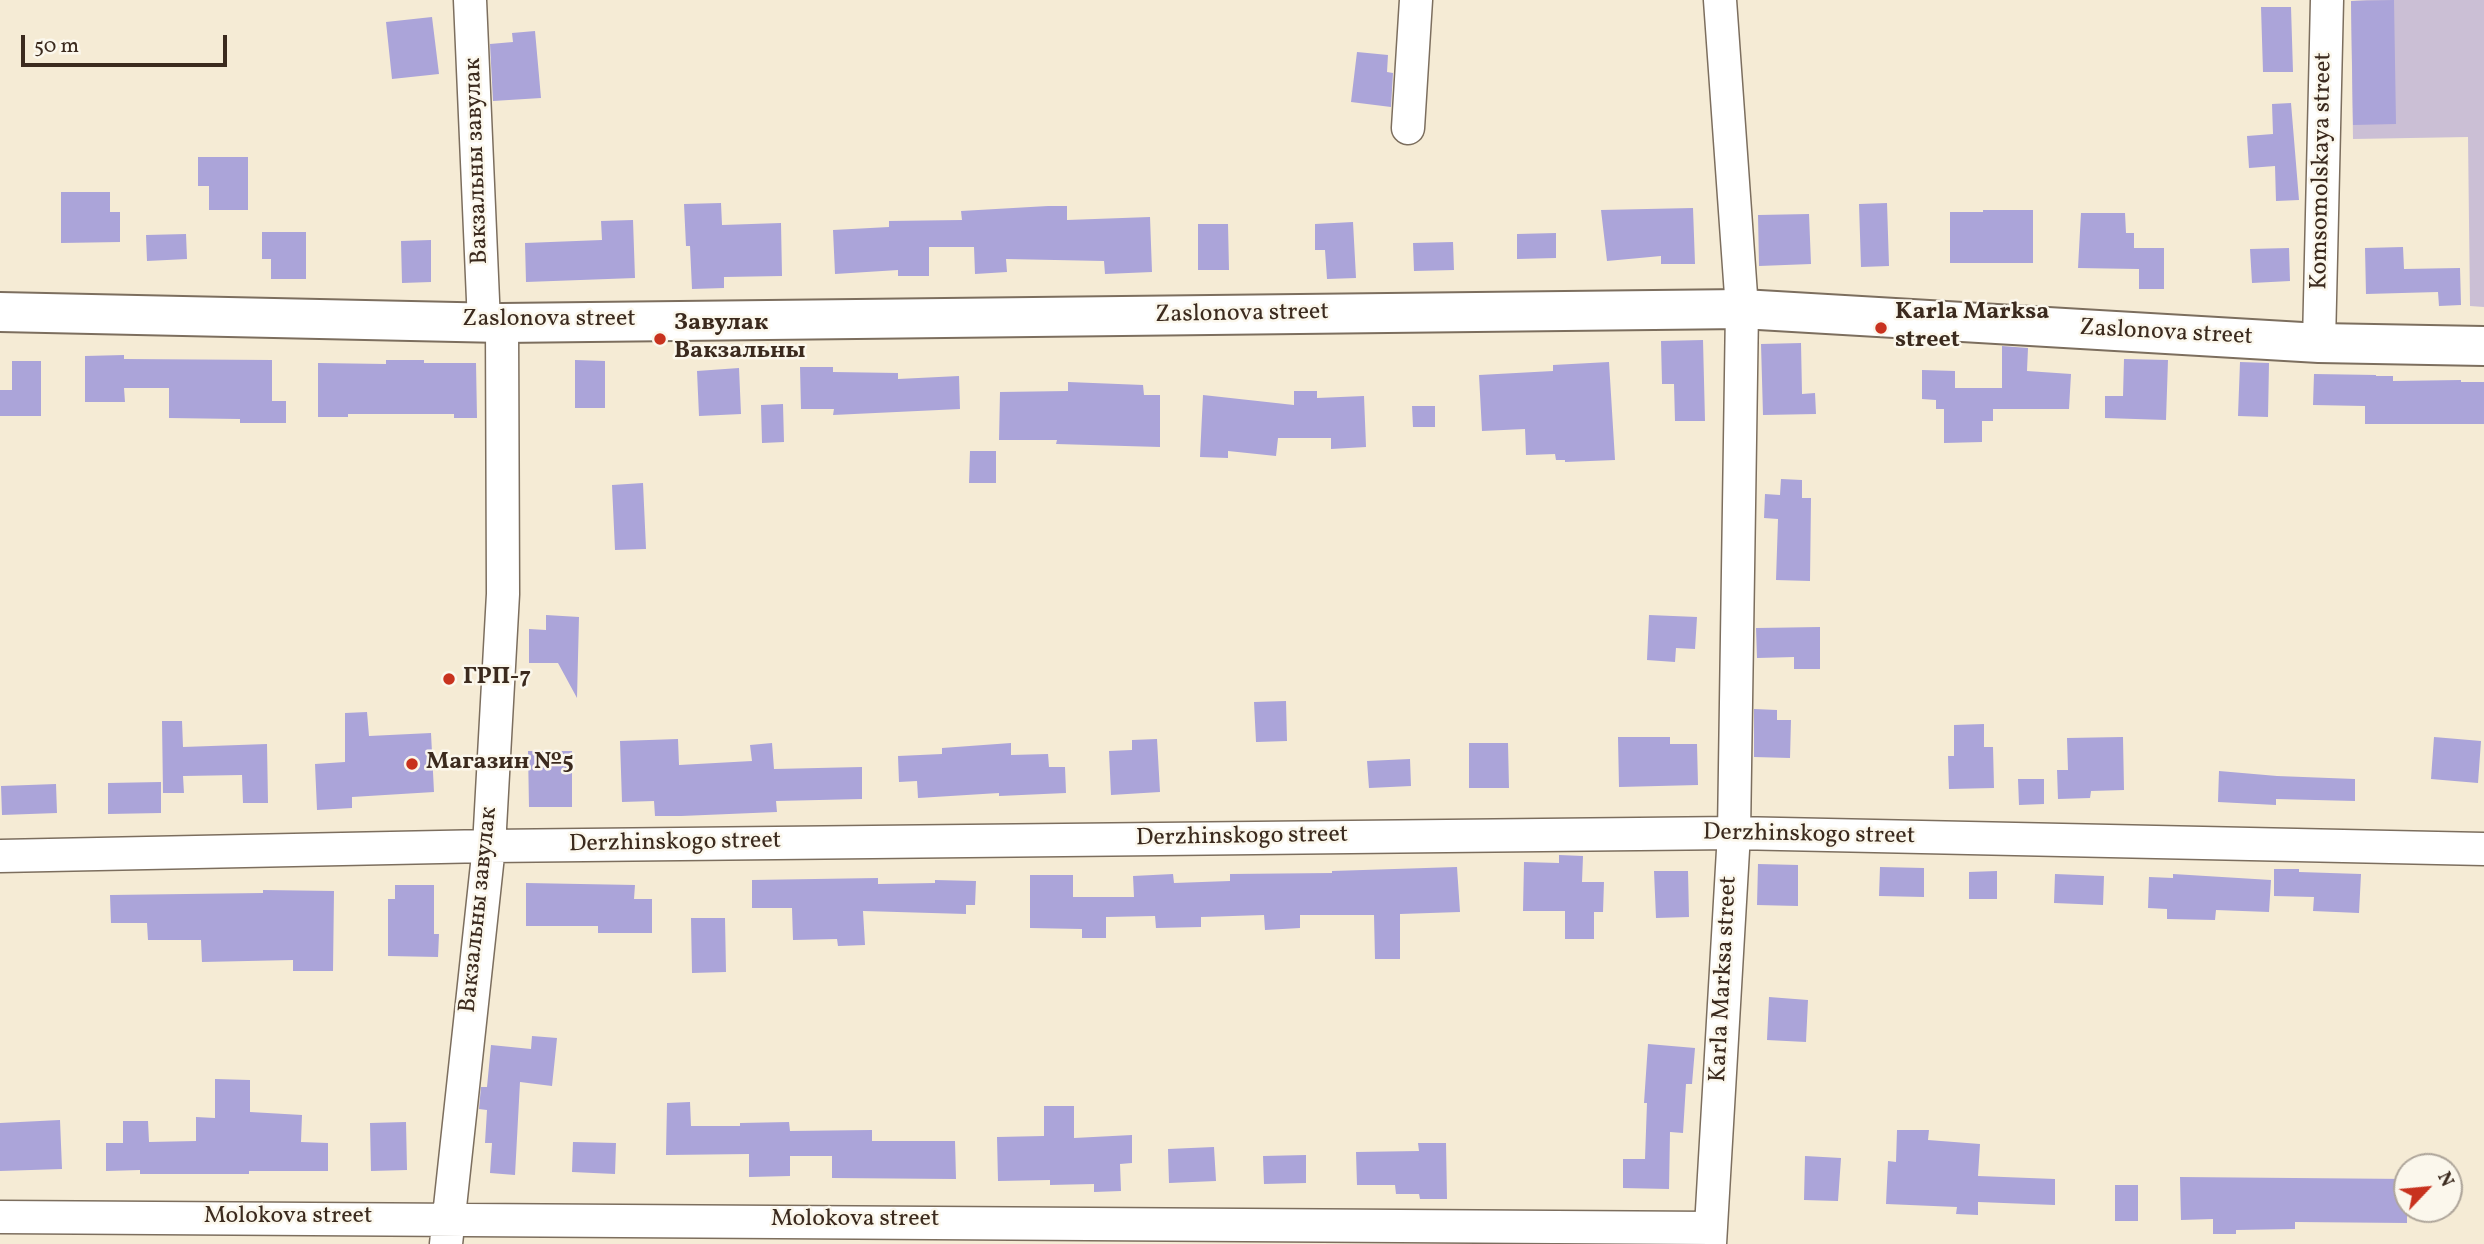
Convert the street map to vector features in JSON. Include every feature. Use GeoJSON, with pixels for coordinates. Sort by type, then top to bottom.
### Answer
{"type":"FeatureCollection","features":[{"type":"Feature","properties":{"kind":"street","name":"Вакзальны завулак"},"geometry":{"type":"LineString","coordinates":[[447,1231],[489,846],[503,594],[493,323],[470,0]]}},
{"type":"Feature","properties":{"kind":"street"},"geometry":{"type":"LineString","coordinates":[[1408,128],[1416,0]]}},
{"type":"Feature","properties":{"kind":"street","name":"Karla Marksa street"},"geometry":{"type":"LineString","coordinates":[[1710,1236],[1734,834],[1742,309],[1720,0]]}},
{"type":"Feature","properties":{"kind":"street","name":"Komsomolskaya street"},"geometry":{"type":"LineString","coordinates":[[2319,343],[2327,0]]}},
{"type":"Feature","properties":{"kind":"street","name":"Zaslonova street"},"geometry":{"type":"LineString","coordinates":[[0,312],[493,323],[1742,309],[2319,343],[2484,346]]}},
{"type":"Feature","properties":{"kind":"street","name":"Derzhinskogo street"},"geometry":{"type":"LineString","coordinates":[[0,856],[489,846],[1734,834],[2484,849]]}},
{"type":"Feature","properties":{"kind":"street","name":"Molokova street"},"geometry":{"type":"LineString","coordinates":[[0,1217],[447,1231],[1710,1236]]}},
{"type":"Feature","properties":{"kind":"shaded area"},"geometry":{"type":"Polygon","coordinates":[[[2484,0],[2484,307],[2470,306],[2468,137],[2353,139],[2351,1],[2484,0]]]}},
{"type":"Feature","properties":{"kind":"building"},"geometry":{"type":"Polygon","coordinates":[[[2394,0],[2396,124],[2353,125],[2351,1],[2394,0]]]}},
{"type":"Feature","properties":{"kind":"building"},"geometry":{"type":"Polygon","coordinates":[[[2261,7],[2291,7],[2293,72],[2263,72],[2261,7]]]}},
{"type":"Feature","properties":{"kind":"building"},"geometry":{"type":"Polygon","coordinates":[[[432,17],[439,74],[392,79],[386,22],[432,17]]]}},
{"type":"Feature","properties":{"kind":"building"},"geometry":{"type":"Polygon","coordinates":[[[535,31],[541,98],[493,101],[490,44],[513,42],[512,33],[535,31]]]}},
{"type":"Feature","properties":{"kind":"building"},"geometry":{"type":"Polygon","coordinates":[[[1357,52],[1388,55],[1387,72],[1393,73],[1391,107],[1351,102],[1357,52]]]}},
{"type":"Feature","properties":{"kind":"building"},"geometry":{"type":"Polygon","coordinates":[[[2291,103],[2299,200],[2276,201],[2275,166],[2249,168],[2247,136],[2273,134],[2272,104],[2291,103]]]}},
{"type":"Feature","properties":{"kind":"building"},"geometry":{"type":"Polygon","coordinates":[[[198,157],[248,157],[248,210],[209,210],[209,186],[198,186],[198,157]]]}},
{"type":"Feature","properties":{"kind":"building"},"geometry":{"type":"Polygon","coordinates":[[[61,192],[110,192],[110,212],[120,212],[120,242],[61,243],[61,192]]]}},
{"type":"Feature","properties":{"kind":"building"},"geometry":{"type":"Polygon","coordinates":[[[721,203],[722,225],[781,223],[782,276],[724,277],[724,288],[692,289],[684,204],[721,203]]]}},
{"type":"Feature","properties":{"kind":"building"},"geometry":{"type":"Polygon","coordinates":[[[1887,203],[1889,266],[1861,267],[1859,204],[1887,203]]]}},
{"type":"Feature","properties":{"kind":"building"},"geometry":{"type":"Polygon","coordinates":[[[1067,206],[1067,220],[1150,217],[1152,272],[1105,274],[1104,261],[1006,259],[1007,272],[975,274],[974,247],[929,247],[929,276],[898,276],[898,270],[835,274],[833,230],[889,227],[889,221],[962,220],[961,211],[1067,206]]]}},
{"type":"Feature","properties":{"kind":"building"},"geometry":{"type":"Polygon","coordinates":[[[1693,208],[1695,264],[1661,264],[1661,256],[1607,261],[1601,210],[1693,208]]]}},
{"type":"Feature","properties":{"kind":"building"},"geometry":{"type":"Polygon","coordinates":[[[2033,210],[2033,263],[1950,263],[1950,212],[2033,210]]]}},
{"type":"Feature","properties":{"kind":"building"},"geometry":{"type":"Polygon","coordinates":[[[2081,213],[2125,213],[2126,233],[2134,233],[2134,248],[2164,248],[2164,289],[2139,289],[2139,269],[2078,268],[2081,213]]]}},
{"type":"Feature","properties":{"kind":"building"},"geometry":{"type":"Polygon","coordinates":[[[1809,214],[1811,264],[1759,266],[1758,215],[1809,214]]]}},
{"type":"Feature","properties":{"kind":"building"},"geometry":{"type":"Polygon","coordinates":[[[633,220],[635,278],[526,282],[525,243],[602,240],[601,221],[633,220]]]}},
{"type":"Feature","properties":{"kind":"building"},"geometry":{"type":"Polygon","coordinates":[[[1353,222],[1356,278],[1327,279],[1325,250],[1315,250],[1315,224],[1353,222]]]}},
{"type":"Feature","properties":{"kind":"building"},"geometry":{"type":"Polygon","coordinates":[[[1198,224],[1228,224],[1229,270],[1198,270],[1198,224]]]}},
{"type":"Feature","properties":{"kind":"building"},"geometry":{"type":"Polygon","coordinates":[[[262,232],[306,232],[306,279],[271,279],[271,259],[262,259],[262,232]]]}},
{"type":"Feature","properties":{"kind":"building"},"geometry":{"type":"Polygon","coordinates":[[[1556,233],[1556,258],[1517,259],[1517,234],[1556,233]]]}},
{"type":"Feature","properties":{"kind":"building"},"geometry":{"type":"Polygon","coordinates":[[[186,234],[187,259],[147,261],[146,235],[186,234]]]}},
{"type":"Feature","properties":{"kind":"building"},"geometry":{"type":"Polygon","coordinates":[[[431,240],[431,282],[402,283],[401,241],[431,240]]]}},
{"type":"Feature","properties":{"kind":"building"},"geometry":{"type":"Polygon","coordinates":[[[1453,242],[1454,270],[1414,271],[1413,243],[1453,242]]]}},
{"type":"Feature","properties":{"kind":"building"},"geometry":{"type":"Polygon","coordinates":[[[2403,247],[2404,269],[2460,268],[2461,305],[2439,306],[2438,292],[2366,294],[2365,248],[2403,247]]]}},
{"type":"Feature","properties":{"kind":"building"},"geometry":{"type":"Polygon","coordinates":[[[2289,248],[2290,281],[2252,283],[2250,249],[2289,248]]]}},
{"type":"Feature","properties":{"kind":"building"},"geometry":{"type":"Polygon","coordinates":[[[1703,340],[1705,421],[1675,421],[1674,384],[1662,384],[1661,341],[1703,340]]]}},
{"type":"Feature","properties":{"kind":"building"},"geometry":{"type":"Polygon","coordinates":[[[1801,343],[1802,394],[1815,393],[1816,414],[1763,415],[1761,344],[1801,343]]]}},
{"type":"Feature","properties":{"kind":"building"},"geometry":{"type":"Polygon","coordinates":[[[2002,346],[2028,348],[2027,371],[2071,374],[2069,409],[1993,409],[1993,421],[1982,421],[1982,442],[1944,443],[1944,409],[1936,409],[1936,400],[1922,399],[1922,370],[1955,371],[1955,388],[2002,388],[2002,346]]]}},
{"type":"Feature","properties":{"kind":"building"},"geometry":{"type":"Polygon","coordinates":[[[124,355],[124,359],[272,360],[272,401],[286,401],[286,423],[169,418],[169,388],[124,388],[125,402],[85,402],[85,356],[124,355]]]}},
{"type":"Feature","properties":{"kind":"building"},"geometry":{"type":"Polygon","coordinates":[[[2124,359],[2168,360],[2166,420],[2105,418],[2105,396],[2123,396],[2124,359]]]}},
{"type":"Feature","properties":{"kind":"building"},"geometry":{"type":"Polygon","coordinates":[[[386,360],[476,363],[477,418],[454,418],[454,414],[348,414],[348,417],[318,417],[318,363],[386,364],[386,360]]]}},
{"type":"Feature","properties":{"kind":"building"},"geometry":{"type":"Polygon","coordinates":[[[575,360],[605,361],[605,408],[575,408],[575,360]]]}},
{"type":"Feature","properties":{"kind":"building"},"geometry":{"type":"Polygon","coordinates":[[[12,361],[41,361],[41,416],[0,416],[0,390],[12,390],[12,361]]]}},
{"type":"Feature","properties":{"kind":"building"},"geometry":{"type":"Polygon","coordinates":[[[1609,362],[1615,460],[1565,462],[1556,460],[1555,454],[1526,455],[1525,429],[1482,431],[1479,375],[1553,371],[1553,365],[1609,362]]]}},
{"type":"Feature","properties":{"kind":"building"},"geometry":{"type":"Polygon","coordinates":[[[2240,362],[2269,363],[2268,417],[2238,416],[2240,362]]]}},
{"type":"Feature","properties":{"kind":"building"},"geometry":{"type":"Polygon","coordinates":[[[800,367],[833,367],[833,372],[898,373],[898,379],[959,376],[960,409],[833,415],[834,409],[801,409],[800,367]]]}},
{"type":"Feature","properties":{"kind":"building"},"geometry":{"type":"Polygon","coordinates":[[[739,368],[741,414],[699,416],[697,371],[739,368]]]}},
{"type":"Feature","properties":{"kind":"building"},"geometry":{"type":"Polygon","coordinates":[[[2314,374],[2393,376],[2393,381],[2484,382],[2484,424],[2365,424],[2365,406],[2313,405],[2314,374]]]}},
{"type":"Feature","properties":{"kind":"building"},"geometry":{"type":"Polygon","coordinates":[[[1068,382],[1143,385],[1144,395],[1160,395],[1160,447],[1056,444],[1057,440],[999,440],[1000,392],[1068,391],[1068,382]]]}},
{"type":"Feature","properties":{"kind":"building"},"geometry":{"type":"Polygon","coordinates":[[[1294,391],[1317,391],[1317,398],[1364,396],[1366,447],[1331,449],[1331,438],[1278,438],[1276,456],[1228,451],[1228,458],[1200,457],[1203,395],[1294,405],[1294,391]]]}},
{"type":"Feature","properties":{"kind":"building"},"geometry":{"type":"Polygon","coordinates":[[[783,404],[784,442],[762,443],[761,405],[783,404]]]}},
{"type":"Feature","properties":{"kind":"building"},"geometry":{"type":"Polygon","coordinates":[[[1412,406],[1435,406],[1435,427],[1413,427],[1412,406]]]}},
{"type":"Feature","properties":{"kind":"building"},"geometry":{"type":"Polygon","coordinates":[[[970,451],[996,451],[996,483],[969,483],[970,451]]]}},
{"type":"Feature","properties":{"kind":"building"},"geometry":{"type":"Polygon","coordinates":[[[1781,479],[1802,480],[1802,498],[1811,498],[1810,581],[1776,580],[1778,519],[1764,518],[1765,494],[1780,495],[1781,479]]]}},
{"type":"Feature","properties":{"kind":"building"},"geometry":{"type":"Polygon","coordinates":[[[643,483],[646,549],[615,550],[612,485],[643,483]]]}},
{"type":"Feature","properties":{"kind":"building"},"geometry":{"type":"Polygon","coordinates":[[[546,615],[579,617],[577,698],[558,663],[529,663],[529,629],[546,630],[546,615]]]}},
{"type":"Feature","properties":{"kind":"building"},"geometry":{"type":"Polygon","coordinates":[[[1649,615],[1697,617],[1695,649],[1676,648],[1675,662],[1647,660],[1649,615]]]}},
{"type":"Feature","properties":{"kind":"building"},"geometry":{"type":"Polygon","coordinates":[[[1820,627],[1820,669],[1794,669],[1794,657],[1757,658],[1756,628],[1820,627]]]}},
{"type":"Feature","properties":{"kind":"building"},"geometry":{"type":"Polygon","coordinates":[[[1286,701],[1287,741],[1256,742],[1254,702],[1286,701]]]}},
{"type":"Feature","properties":{"kind":"building"},"geometry":{"type":"Polygon","coordinates":[[[1754,709],[1777,710],[1777,720],[1791,720],[1790,758],[1754,757],[1754,709]]]}},
{"type":"Feature","properties":{"kind":"building"},"geometry":{"type":"Polygon","coordinates":[[[367,712],[369,736],[431,733],[434,792],[352,797],[352,808],[317,810],[315,764],[345,762],[345,713],[367,712]]]}},
{"type":"Feature","properties":{"kind":"building"},"geometry":{"type":"Polygon","coordinates":[[[162,721],[182,721],[183,747],[267,744],[268,803],[243,803],[242,775],[183,776],[184,793],[163,793],[162,721]]]}},
{"type":"Feature","properties":{"kind":"building"},"geometry":{"type":"Polygon","coordinates":[[[1984,724],[1984,747],[1993,747],[1994,788],[1949,789],[1948,756],[1954,756],[1954,725],[1984,724]]]}},
{"type":"Feature","properties":{"kind":"building"},"geometry":{"type":"Polygon","coordinates":[[[1618,737],[1670,737],[1670,744],[1697,744],[1698,785],[1619,787],[1618,737]]]}},
{"type":"Feature","properties":{"kind":"building"},"geometry":{"type":"Polygon","coordinates":[[[2123,737],[2124,790],[2091,791],[2090,798],[2058,799],[2057,770],[2068,770],[2067,738],[2123,737]]]}},
{"type":"Feature","properties":{"kind":"building"},"geometry":{"type":"Polygon","coordinates":[[[2434,737],[2481,741],[2478,783],[2431,779],[2434,737]]]}},
{"type":"Feature","properties":{"kind":"building"},"geometry":{"type":"Polygon","coordinates":[[[678,739],[679,765],[752,761],[750,745],[772,743],[774,769],[862,767],[862,799],[776,801],[777,812],[681,816],[655,816],[654,801],[622,802],[620,741],[678,739]]]}},
{"type":"Feature","properties":{"kind":"building"},"geometry":{"type":"Polygon","coordinates":[[[1157,739],[1160,792],[1111,795],[1109,751],[1132,750],[1132,740],[1157,739]]]}},
{"type":"Feature","properties":{"kind":"building"},"geometry":{"type":"Polygon","coordinates":[[[1011,743],[1011,755],[1048,754],[1049,767],[1065,767],[1066,793],[999,796],[999,793],[918,798],[917,781],[899,782],[898,756],[942,754],[942,748],[1011,743]]]}},
{"type":"Feature","properties":{"kind":"building"},"geometry":{"type":"Polygon","coordinates":[[[1469,743],[1508,743],[1509,788],[1469,788],[1469,743]]]}},
{"type":"Feature","properties":{"kind":"building"},"geometry":{"type":"Polygon","coordinates":[[[528,751],[572,751],[572,807],[529,807],[528,751]]]}},
{"type":"Feature","properties":{"kind":"building"},"geometry":{"type":"Polygon","coordinates":[[[1410,759],[1411,786],[1369,788],[1367,761],[1410,759]]]}},
{"type":"Feature","properties":{"kind":"building"},"geometry":{"type":"Polygon","coordinates":[[[2219,771],[2355,779],[2355,801],[2276,799],[2276,805],[2218,802],[2219,771]]]}},
{"type":"Feature","properties":{"kind":"building"},"geometry":{"type":"Polygon","coordinates":[[[2018,779],[2044,779],[2044,804],[2019,805],[2018,779]]]}},
{"type":"Feature","properties":{"kind":"building"},"geometry":{"type":"Polygon","coordinates":[[[161,782],[161,813],[108,814],[108,783],[161,782]]]}},
{"type":"Feature","properties":{"kind":"building"},"geometry":{"type":"Polygon","coordinates":[[[56,784],[57,813],[2,815],[1,786],[56,784]]]}},
{"type":"Feature","properties":{"kind":"building"},"geometry":{"type":"Polygon","coordinates":[[[1559,855],[1583,856],[1582,882],[1604,882],[1603,912],[1594,912],[1594,939],[1565,939],[1565,911],[1523,911],[1524,862],[1559,863],[1559,855]]]}},
{"type":"Feature","properties":{"kind":"building"},"geometry":{"type":"Polygon","coordinates":[[[1758,864],[1798,865],[1798,906],[1757,905],[1758,864]]]}},
{"type":"Feature","properties":{"kind":"building"},"geometry":{"type":"Polygon","coordinates":[[[1457,867],[1460,912],[1400,914],[1400,959],[1375,959],[1374,915],[1300,915],[1300,928],[1265,930],[1264,915],[1201,917],[1201,927],[1156,928],[1155,916],[1106,917],[1106,938],[1082,938],[1082,929],[1030,928],[1030,875],[1073,875],[1073,897],[1134,897],[1133,876],[1173,874],[1174,883],[1230,881],[1230,874],[1332,873],[1457,867]]]}},
{"type":"Feature","properties":{"kind":"building"},"geometry":{"type":"Polygon","coordinates":[[[1880,867],[1924,868],[1924,897],[1879,896],[1880,867]]]}},
{"type":"Feature","properties":{"kind":"building"},"geometry":{"type":"Polygon","coordinates":[[[2274,869],[2361,874],[2359,913],[2313,911],[2314,897],[2274,896],[2274,869]]]}},
{"type":"Feature","properties":{"kind":"building"},"geometry":{"type":"Polygon","coordinates":[[[1654,871],[1688,871],[1689,917],[1656,918],[1654,871]]]}},
{"type":"Feature","properties":{"kind":"building"},"geometry":{"type":"Polygon","coordinates":[[[1997,871],[1997,899],[1969,899],[1969,872],[1997,871]]]}},
{"type":"Feature","properties":{"kind":"building"},"geometry":{"type":"Polygon","coordinates":[[[2055,874],[2104,876],[2103,905],[2054,903],[2055,874]]]}},
{"type":"Feature","properties":{"kind":"building"},"geometry":{"type":"Polygon","coordinates":[[[2173,874],[2271,880],[2269,912],[2216,910],[2215,920],[2167,919],[2167,909],[2148,908],[2149,877],[2173,878],[2173,874]]]}},
{"type":"Feature","properties":{"kind":"building"},"geometry":{"type":"Polygon","coordinates":[[[878,878],[878,884],[935,883],[935,880],[976,881],[975,905],[966,905],[966,914],[863,911],[865,945],[838,946],[837,939],[793,940],[792,908],[752,908],[752,880],[878,878]]]}},
{"type":"Feature","properties":{"kind":"building"},"geometry":{"type":"Polygon","coordinates":[[[526,883],[635,885],[634,899],[652,899],[652,933],[598,933],[598,926],[526,926],[526,883]]]}},
{"type":"Feature","properties":{"kind":"building"},"geometry":{"type":"Polygon","coordinates":[[[395,885],[434,885],[434,934],[439,934],[438,957],[388,956],[388,899],[395,899],[395,885]]]}},
{"type":"Feature","properties":{"kind":"building"},"geometry":{"type":"Polygon","coordinates":[[[263,890],[334,891],[333,971],[293,971],[293,960],[202,962],[201,940],[148,940],[147,923],[111,923],[110,895],[263,893],[263,890]]]}},
{"type":"Feature","properties":{"kind":"building"},"geometry":{"type":"Polygon","coordinates":[[[691,918],[725,918],[726,972],[692,973],[691,918]]]}},
{"type":"Feature","properties":{"kind":"building"},"geometry":{"type":"Polygon","coordinates":[[[1769,997],[1808,1000],[1806,1042],[1767,1040],[1769,997]]]}},
{"type":"Feature","properties":{"kind":"building"},"geometry":{"type":"Polygon","coordinates":[[[532,1036],[557,1038],[552,1086],[520,1082],[515,1175],[490,1173],[492,1143],[485,1143],[487,1110],[479,1109],[481,1087],[487,1087],[491,1045],[531,1049],[532,1036]]]}},
{"type":"Feature","properties":{"kind":"building"},"geometry":{"type":"Polygon","coordinates":[[[1648,1044],[1695,1048],[1692,1084],[1686,1084],[1683,1133],[1670,1132],[1669,1189],[1623,1188],[1623,1159],[1645,1159],[1647,1103],[1644,1103],[1648,1044]]]}},
{"type":"Feature","properties":{"kind":"building"},"geometry":{"type":"Polygon","coordinates":[[[215,1079],[250,1080],[250,1112],[302,1115],[301,1142],[328,1143],[328,1171],[140,1174],[140,1170],[106,1171],[106,1143],[123,1143],[123,1121],[148,1121],[149,1142],[196,1141],[196,1117],[215,1118],[215,1079]]]}},
{"type":"Feature","properties":{"kind":"building"},"geometry":{"type":"Polygon","coordinates":[[[690,1102],[691,1126],[789,1122],[790,1131],[872,1130],[872,1141],[955,1141],[956,1179],[832,1178],[832,1156],[790,1156],[790,1176],[749,1177],[749,1154],[666,1155],[667,1103],[690,1102]]]}},
{"type":"Feature","properties":{"kind":"building"},"geometry":{"type":"Polygon","coordinates":[[[1044,1106],[1074,1106],[1074,1138],[1132,1135],[1132,1163],[1120,1164],[1121,1191],[1094,1192],[1094,1184],[1050,1185],[1050,1180],[998,1181],[997,1137],[1044,1136],[1044,1106]]]}},
{"type":"Feature","properties":{"kind":"building"},"geometry":{"type":"Polygon","coordinates":[[[60,1120],[62,1169],[0,1171],[0,1123],[60,1120]]]}},
{"type":"Feature","properties":{"kind":"building"},"geometry":{"type":"Polygon","coordinates":[[[406,1122],[407,1170],[371,1171],[370,1123],[406,1122]]]}},
{"type":"Feature","properties":{"kind":"building"},"geometry":{"type":"Polygon","coordinates":[[[1897,1130],[1929,1130],[1928,1140],[1980,1144],[1978,1176],[2055,1179],[2055,1205],[1978,1202],[1978,1215],[1956,1214],[1957,1207],[1886,1204],[1888,1161],[1896,1162],[1897,1130]]]}},
{"type":"Feature","properties":{"kind":"building"},"geometry":{"type":"Polygon","coordinates":[[[573,1142],[616,1143],[615,1174],[572,1172],[573,1142]]]}},
{"type":"Feature","properties":{"kind":"building"},"geometry":{"type":"Polygon","coordinates":[[[1418,1143],[1446,1143],[1447,1199],[1420,1199],[1419,1194],[1396,1194],[1395,1185],[1357,1185],[1356,1152],[1419,1151],[1418,1143]]]}},
{"type":"Feature","properties":{"kind":"building"},"geometry":{"type":"Polygon","coordinates":[[[1214,1147],[1216,1181],[1169,1183],[1168,1149],[1214,1147]]]}},
{"type":"Feature","properties":{"kind":"building"},"geometry":{"type":"Polygon","coordinates":[[[1306,1155],[1306,1183],[1264,1184],[1263,1156],[1306,1155]]]}},
{"type":"Feature","properties":{"kind":"building"},"geometry":{"type":"Polygon","coordinates":[[[1805,1156],[1841,1158],[1838,1201],[1804,1200],[1805,1156]]]}},
{"type":"Feature","properties":{"kind":"building"},"geometry":{"type":"Polygon","coordinates":[[[2180,1177],[2393,1179],[2393,1223],[2295,1222],[2295,1229],[2236,1230],[2236,1234],[2213,1234],[2213,1219],[2181,1220],[2180,1177]]]}},
{"type":"Feature","properties":{"kind":"building"},"geometry":{"type":"Polygon","coordinates":[[[2115,1185],[2138,1185],[2138,1221],[2115,1221],[2115,1185]]]}},
{"type":"Feature","properties":{"kind":"place","name":"Karla Marksa street"},"geometry":{"type":"Point","coordinates":[1881,328]}},
{"type":"Feature","properties":{"kind":"place","name":"Завулак Вакзальны"},"geometry":{"type":"Point","coordinates":[660,339]}},
{"type":"Feature","properties":{"kind":"place","name":"ГРП-7"},"geometry":{"type":"Point","coordinates":[449,679]}},
{"type":"Feature","properties":{"kind":"place","name":"Магазин №5"},"geometry":{"type":"Point","coordinates":[412,764]}}]}
